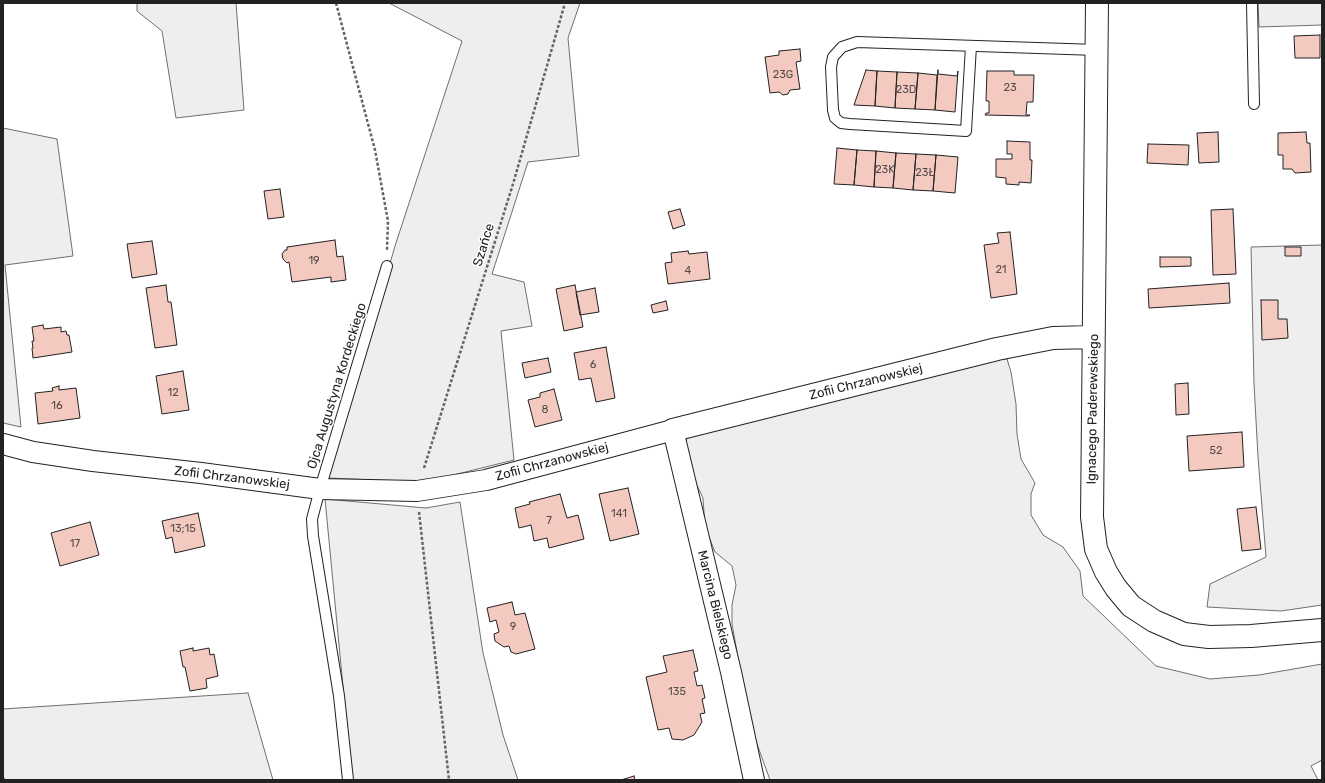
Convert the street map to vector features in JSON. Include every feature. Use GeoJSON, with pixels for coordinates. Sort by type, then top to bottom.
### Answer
{"type":"FeatureCollection","features":[{"type":"Feature","properties":{"kind":"street","name":"Ignacego Paderewskiego"},"geometry":{"type":"LineString","coordinates":[[1097,3],[1092,517],[1096,549],[1106,572],[1116,588],[1132,606],[1154,621],[1184,634],[1209,637],[1251,636],[1322,630]]}},
{"type":"Feature","properties":{"kind":"street","name":"Zofii Chrzanowskiej"},"geometry":{"type":"LineString","coordinates":[[3,444],[33,452],[93,462],[201,473],[320,489],[417,491],[486,480],[672,430],[997,349],[1053,338],[1093,337]]}},
{"type":"Feature","properties":{"kind":"street","name":"Marcina Bielskiego"},"geometry":{"type":"LineString","coordinates":[[672,430],[731,672],[754,780]]}},
{"type":"Feature","properties":{"kind":"lane"},"geometry":{"type":"LineString","coordinates":[[1252,3],[1254,104]]}},
{"type":"Feature","properties":{"kind":"lane"},"geometry":{"type":"LineString","coordinates":[[971,46],[966,131],[850,124],[841,123],[835,118],[833,110],[831,67],[833,57],[842,47],[856,42],[1097,50]]}},
{"type":"Feature","properties":{"kind":"lane","name":"Ojca Augustyna Kordeckiego"},"geometry":{"type":"LineString","coordinates":[[348,780],[339,696],[313,536],[312,519],[387,266]]}},
{"type":"Feature","properties":{"kind":"path"},"geometry":{"type":"LineString","coordinates":[[336,3],[376,157],[388,221],[387,266]]}},
{"type":"Feature","properties":{"kind":"path","name":"Szańce"},"geometry":{"type":"LineString","coordinates":[[417,491],[513,184],[565,3]]}},
{"type":"Feature","properties":{"kind":"path"},"geometry":{"type":"LineString","coordinates":[[417,491],[449,780]]}},
{"type":"Feature","properties":{"kind":"shaded area"},"geometry":{"type":"Polygon","coordinates":[[[137,3],[236,3],[244,110],[176,118],[162,31],[137,11],[137,3]]]}},
{"type":"Feature","properties":{"kind":"shaded area"},"geometry":{"type":"Polygon","coordinates":[[[389,3],[580,3],[568,38],[579,156],[528,162],[492,274],[524,282],[532,326],[501,331],[514,460],[425,482],[328,478],[395,246],[462,41],[389,3]]]}},
{"type":"Feature","properties":{"kind":"shaded area"},"geometry":{"type":"Polygon","coordinates":[[[1258,3],[1322,3],[1322,25],[1259,27],[1258,3]]]}},
{"type":"Feature","properties":{"kind":"shaded area"},"geometry":{"type":"Polygon","coordinates":[[[3,128],[57,139],[73,256],[5,265],[21,427],[3,423],[3,128]]]}},
{"type":"Feature","properties":{"kind":"shaded area"},"geometry":{"type":"Polygon","coordinates":[[[1322,245],[1322,605],[1281,611],[1207,607],[1210,584],[1266,557],[1254,384],[1251,247],[1322,245]]]}},
{"type":"Feature","properties":{"kind":"shaded area"},"geometry":{"type":"Polygon","coordinates":[[[994,359],[1007,359],[1011,372],[1016,404],[1017,434],[1021,459],[1035,483],[1031,494],[1031,515],[1043,535],[1063,547],[1080,571],[1083,596],[1156,666],[1210,679],[1259,675],[1322,664],[1322,760],[1311,766],[1318,780],[770,780],[731,672],[737,652],[732,624],[732,605],[736,585],[732,566],[715,552],[705,527],[703,498],[692,475],[685,447],[687,437],[994,359]]]}},
{"type":"Feature","properties":{"kind":"shaded area"},"geometry":{"type":"Polygon","coordinates":[[[325,499],[426,508],[460,502],[483,653],[503,735],[518,780],[352,780],[325,499]]]}},
{"type":"Feature","properties":{"kind":"shaded area"},"geometry":{"type":"Polygon","coordinates":[[[248,693],[273,780],[5,780],[3,776],[3,709],[248,693]]]}},
{"type":"Feature","properties":{"kind":"building"},"geometry":{"type":"Polygon","coordinates":[[[1320,35],[1320,58],[1295,58],[1294,36],[1320,35]]]}},
{"type":"Feature","properties":{"kind":"building"},"geometry":{"type":"Polygon","coordinates":[[[800,49],[801,61],[796,62],[800,89],[790,90],[788,94],[783,95],[779,92],[770,93],[765,57],[779,55],[779,51],[800,49]]]}},
{"type":"Feature","properties":{"kind":"building"},"geometry":{"type":"Polygon","coordinates":[[[866,70],[877,71],[875,106],[854,105],[866,70]]]}},
{"type":"Feature","properties":{"kind":"building"},"geometry":{"type":"Polygon","coordinates":[[[938,70],[938,74],[957,76],[958,71],[955,112],[935,110],[938,70]]]}},
{"type":"Feature","properties":{"kind":"building"},"geometry":{"type":"Polygon","coordinates":[[[877,71],[897,72],[895,108],[875,106],[877,71]]]}},
{"type":"Feature","properties":{"kind":"building"},"geometry":{"type":"Polygon","coordinates":[[[987,71],[1014,71],[1014,75],[1034,75],[1033,102],[1027,102],[1026,115],[1030,115],[1029,116],[985,115],[986,113],[989,113],[989,101],[986,101],[987,71]]]}},
{"type":"Feature","properties":{"kind":"building"},"geometry":{"type":"Polygon","coordinates":[[[897,72],[918,73],[915,109],[895,108],[897,72]]]}},
{"type":"Feature","properties":{"kind":"building"},"geometry":{"type":"Polygon","coordinates":[[[918,73],[937,75],[935,110],[915,109],[918,73]]]}},
{"type":"Feature","properties":{"kind":"building"},"geometry":{"type":"Polygon","coordinates":[[[1218,132],[1219,162],[1199,163],[1197,133],[1218,132]]]}},
{"type":"Feature","properties":{"kind":"building"},"geometry":{"type":"Polygon","coordinates":[[[1306,132],[1307,143],[1310,143],[1311,172],[1295,173],[1292,169],[1283,169],[1283,155],[1278,155],[1278,133],[1306,132]]]}},
{"type":"Feature","properties":{"kind":"building"},"geometry":{"type":"Polygon","coordinates":[[[1007,141],[1030,142],[1030,160],[1032,160],[1031,183],[1019,182],[1019,185],[1006,184],[1006,178],[996,177],[996,159],[1012,159],[1012,154],[1007,154],[1007,141]]]}},
{"type":"Feature","properties":{"kind":"building"},"geometry":{"type":"Polygon","coordinates":[[[1148,144],[1189,145],[1188,165],[1147,163],[1148,144]]]}},
{"type":"Feature","properties":{"kind":"building"},"geometry":{"type":"Polygon","coordinates":[[[837,148],[857,150],[854,185],[834,184],[837,148]]]}},
{"type":"Feature","properties":{"kind":"building"},"geometry":{"type":"Polygon","coordinates":[[[857,150],[876,151],[874,187],[854,185],[857,150]]]}},
{"type":"Feature","properties":{"kind":"building"},"geometry":{"type":"Polygon","coordinates":[[[876,151],[896,153],[893,188],[874,187],[876,151]]]}},
{"type":"Feature","properties":{"kind":"building"},"geometry":{"type":"Polygon","coordinates":[[[896,153],[916,154],[913,190],[893,188],[896,153]]]}},
{"type":"Feature","properties":{"kind":"building"},"geometry":{"type":"Polygon","coordinates":[[[916,154],[936,155],[933,191],[913,190],[916,154]]]}},
{"type":"Feature","properties":{"kind":"building"},"geometry":{"type":"Polygon","coordinates":[[[936,155],[958,157],[955,193],[933,191],[936,155]]]}},
{"type":"Feature","properties":{"kind":"building"},"geometry":{"type":"Polygon","coordinates":[[[280,189],[284,217],[268,219],[264,191],[280,189]]]}},
{"type":"Feature","properties":{"kind":"building"},"geometry":{"type":"Polygon","coordinates":[[[680,209],[685,225],[673,229],[668,212],[680,209]]]}},
{"type":"Feature","properties":{"kind":"building"},"geometry":{"type":"Polygon","coordinates":[[[1233,209],[1236,274],[1213,275],[1211,210],[1233,209]]]}},
{"type":"Feature","properties":{"kind":"building"},"geometry":{"type":"Polygon","coordinates":[[[1010,232],[1017,294],[991,298],[984,245],[999,243],[997,233],[1010,232]]]}},
{"type":"Feature","properties":{"kind":"building"},"geometry":{"type":"Polygon","coordinates":[[[335,240],[337,257],[343,256],[346,280],[331,282],[331,277],[292,282],[289,262],[287,263],[283,259],[282,254],[285,250],[287,250],[287,247],[335,240]]]}},
{"type":"Feature","properties":{"kind":"building"},"geometry":{"type":"Polygon","coordinates":[[[152,241],[157,274],[132,278],[127,244],[152,241]]]}},
{"type":"Feature","properties":{"kind":"building"},"geometry":{"type":"Polygon","coordinates":[[[1285,247],[1301,247],[1301,256],[1285,256],[1285,247]]]}},
{"type":"Feature","properties":{"kind":"building"},"geometry":{"type":"Polygon","coordinates":[[[688,251],[689,254],[707,252],[710,279],[668,284],[665,263],[672,262],[671,253],[688,251]]]}},
{"type":"Feature","properties":{"kind":"building"},"geometry":{"type":"Polygon","coordinates":[[[1160,257],[1191,257],[1191,266],[1160,267],[1160,257]]]}},
{"type":"Feature","properties":{"kind":"building"},"geometry":{"type":"Polygon","coordinates":[[[1229,283],[1230,303],[1149,308],[1148,289],[1229,283]]]}},
{"type":"Feature","properties":{"kind":"building"},"geometry":{"type":"Polygon","coordinates":[[[166,285],[168,302],[171,302],[177,345],[155,348],[146,288],[166,285]]]}},
{"type":"Feature","properties":{"kind":"building"},"geometry":{"type":"Polygon","coordinates":[[[575,285],[583,327],[564,331],[556,289],[575,285]]]}},
{"type":"Feature","properties":{"kind":"building"},"geometry":{"type":"Polygon","coordinates":[[[595,288],[599,312],[580,315],[576,292],[595,288]]]}},
{"type":"Feature","properties":{"kind":"building"},"geometry":{"type":"Polygon","coordinates":[[[1261,300],[1278,300],[1278,319],[1287,319],[1288,338],[1262,340],[1261,300]]]}},
{"type":"Feature","properties":{"kind":"building"},"geometry":{"type":"Polygon","coordinates":[[[666,301],[668,310],[653,313],[651,305],[666,301]]]}},
{"type":"Feature","properties":{"kind":"building"},"geometry":{"type":"Polygon","coordinates":[[[43,325],[44,329],[61,327],[61,332],[66,331],[67,335],[69,335],[72,352],[33,358],[32,341],[34,341],[32,327],[43,325]]]}},
{"type":"Feature","properties":{"kind":"building"},"geometry":{"type":"Polygon","coordinates":[[[606,347],[615,398],[596,402],[591,378],[579,380],[574,353],[606,347]]]}},
{"type":"Feature","properties":{"kind":"building"},"geometry":{"type":"Polygon","coordinates":[[[548,358],[551,372],[525,378],[522,363],[548,358]]]}},
{"type":"Feature","properties":{"kind":"building"},"geometry":{"type":"Polygon","coordinates":[[[183,371],[189,410],[162,414],[156,376],[183,371]]]}},
{"type":"Feature","properties":{"kind":"building"},"geometry":{"type":"Polygon","coordinates":[[[1188,383],[1189,414],[1176,415],[1175,384],[1188,383]]]}},
{"type":"Feature","properties":{"kind":"building"},"geometry":{"type":"Polygon","coordinates":[[[59,386],[59,390],[76,388],[80,418],[38,424],[35,393],[53,391],[52,388],[59,386]]]}},
{"type":"Feature","properties":{"kind":"building"},"geometry":{"type":"Polygon","coordinates":[[[554,389],[562,420],[535,427],[528,400],[540,397],[540,393],[554,389]]]}},
{"type":"Feature","properties":{"kind":"building"},"geometry":{"type":"Polygon","coordinates":[[[1242,432],[1244,467],[1189,471],[1187,436],[1242,432]]]}},
{"type":"Feature","properties":{"kind":"building"},"geometry":{"type":"Polygon","coordinates":[[[628,488],[639,534],[610,541],[599,494],[628,488]]]}},
{"type":"Feature","properties":{"kind":"building"},"geometry":{"type":"Polygon","coordinates":[[[560,494],[567,518],[578,515],[584,539],[549,548],[547,538],[534,541],[531,525],[519,528],[515,508],[530,504],[529,502],[560,494]]]}},
{"type":"Feature","properties":{"kind":"building"},"geometry":{"type":"Polygon","coordinates":[[[1256,507],[1261,549],[1242,551],[1237,509],[1256,507]]]}},
{"type":"Feature","properties":{"kind":"building"},"geometry":{"type":"Polygon","coordinates":[[[198,513],[205,546],[175,553],[172,537],[166,539],[162,521],[198,513]]]}},
{"type":"Feature","properties":{"kind":"building"},"geometry":{"type":"Polygon","coordinates":[[[90,522],[99,555],[60,566],[51,533],[90,522]]]}},
{"type":"Feature","properties":{"kind":"building"},"geometry":{"type":"Polygon","coordinates":[[[512,602],[515,615],[525,613],[535,649],[516,654],[511,652],[509,646],[504,647],[495,641],[494,634],[499,632],[496,620],[490,622],[487,608],[512,602]]]}},
{"type":"Feature","properties":{"kind":"building"},"geometry":{"type":"Polygon","coordinates":[[[193,648],[193,651],[209,648],[210,655],[214,654],[218,676],[206,679],[207,688],[190,691],[180,651],[193,648]]]}},
{"type":"Feature","properties":{"kind":"building"},"geometry":{"type":"Polygon","coordinates":[[[693,650],[698,671],[694,672],[697,686],[702,685],[705,698],[702,699],[705,713],[700,714],[702,722],[694,735],[683,740],[672,739],[669,728],[658,730],[646,677],[667,672],[663,656],[693,650]]]}},
{"type":"Feature","properties":{"kind":"building"},"geometry":{"type":"Polygon","coordinates":[[[634,776],[635,780],[621,780],[634,776]]]}}]}
